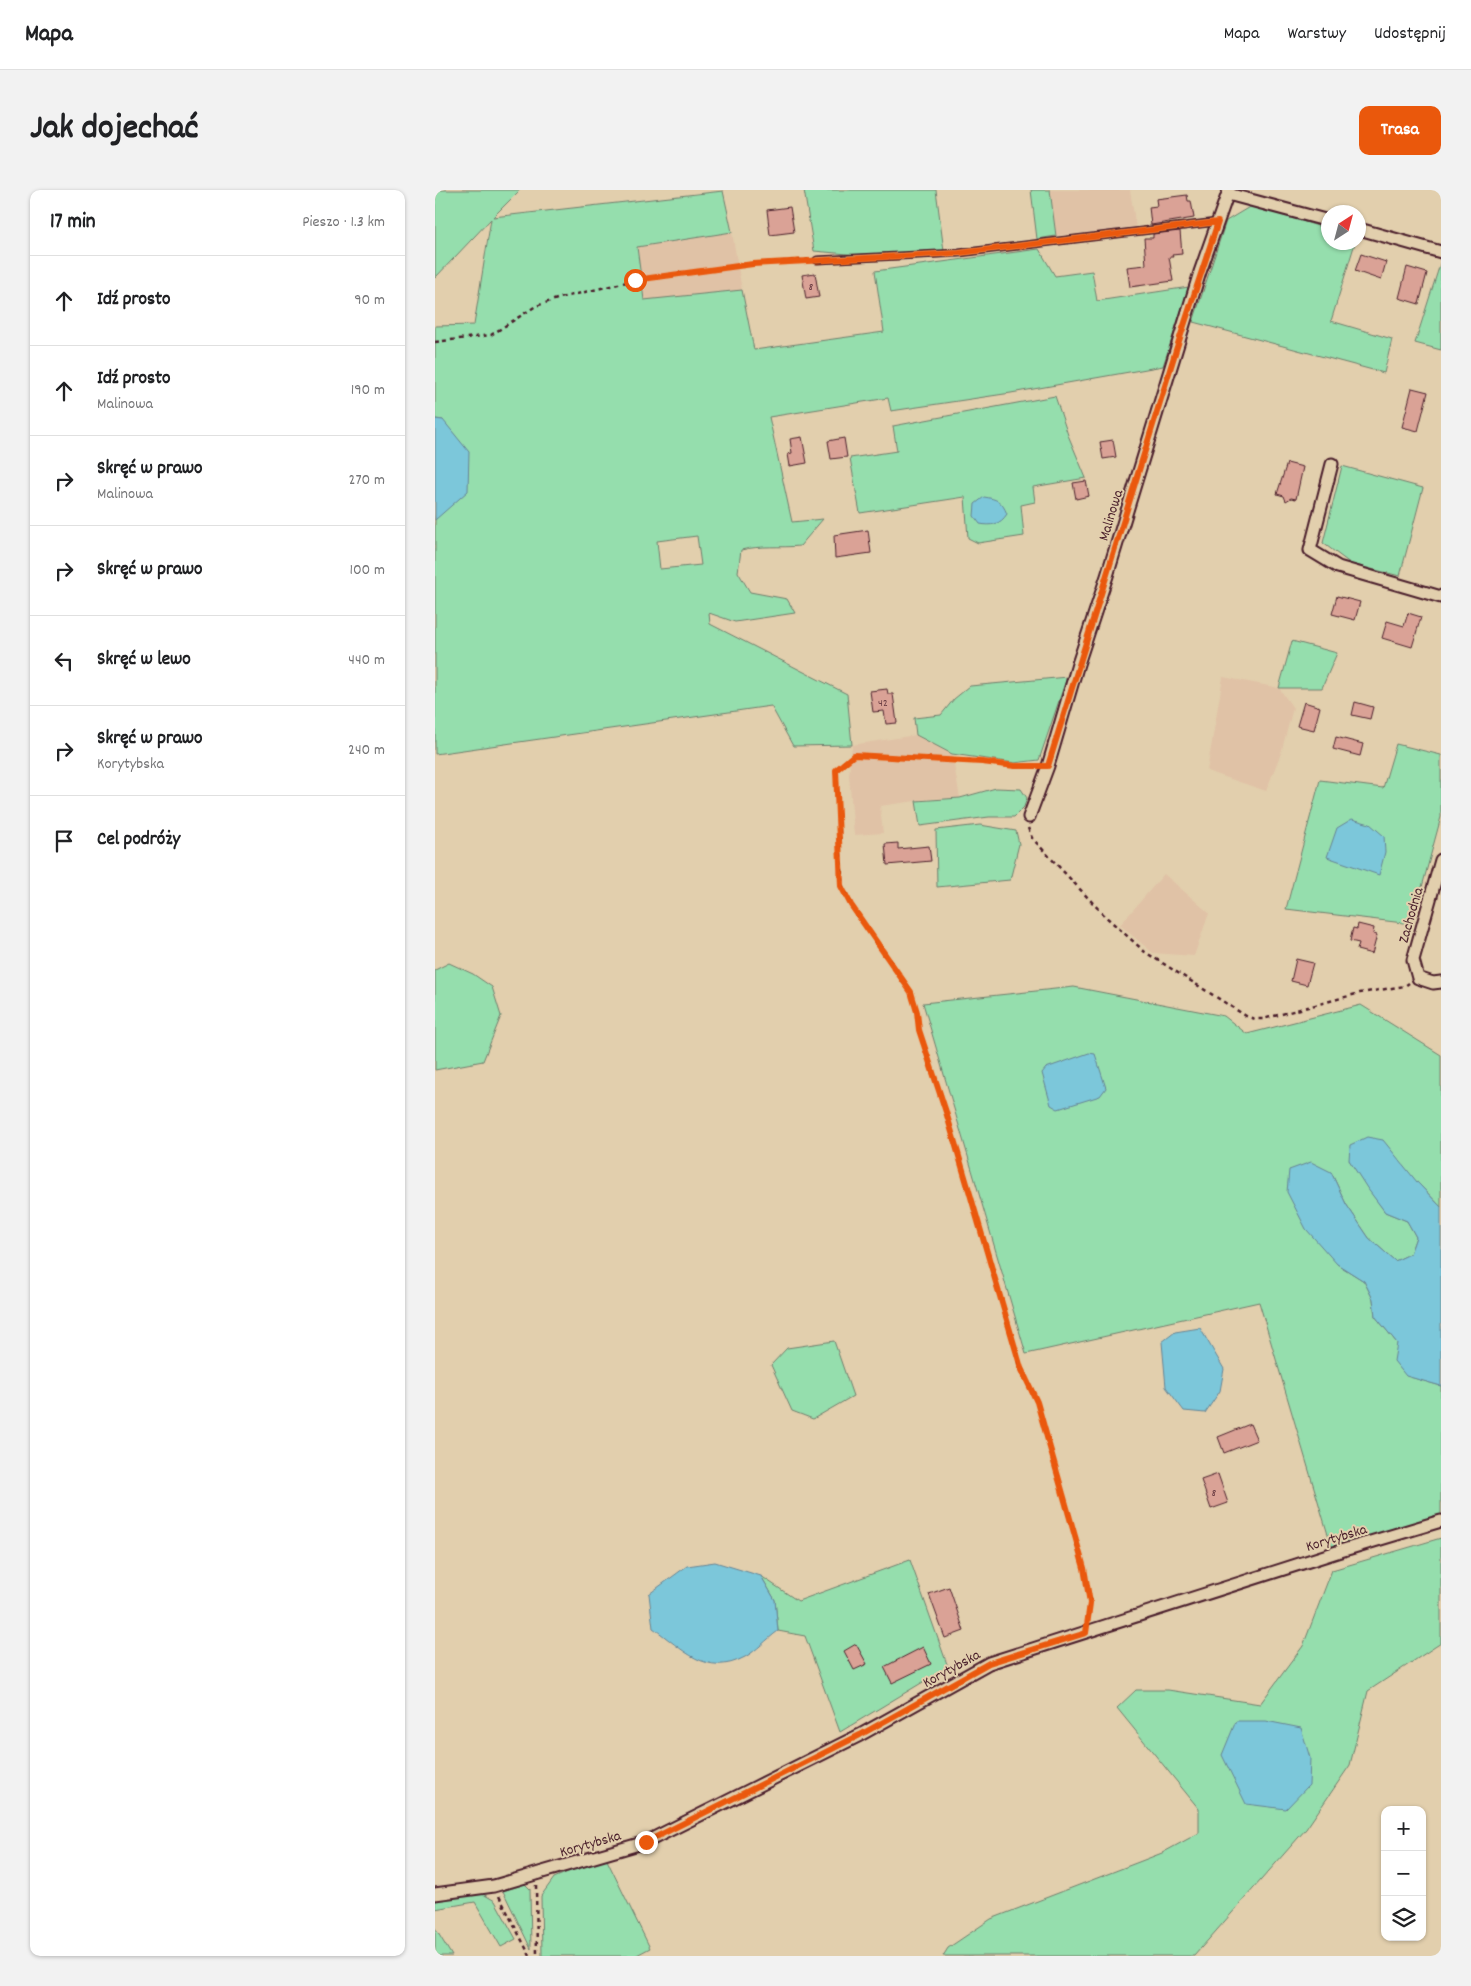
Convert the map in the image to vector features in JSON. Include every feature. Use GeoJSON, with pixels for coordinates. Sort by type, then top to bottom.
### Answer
{"type":"FeatureCollection","features":[{"type":"Feature","properties":{"kind":"street"},"geometry":{"type":"LineString","coordinates":[[1229,192],[1321,219]]}},
{"type":"Feature","properties":{"kind":"street","name":"Malinowa"},"geometry":{"type":"LineString","coordinates":[[1029,817],[1048,766],[1181,333],[1229,192]]}},
{"type":"Feature","properties":{"kind":"street"},"geometry":{"type":"LineString","coordinates":[[1366,231],[1441,252]]}},
{"type":"Feature","properties":{"kind":"street"},"geometry":{"type":"LineString","coordinates":[[1332,464],[1311,550],[1338,567],[1441,597]]}},
{"type":"Feature","properties":{"kind":"street","name":"Zachodnia"},"geometry":{"type":"LineString","coordinates":[[1418,978],[1413,960],[1441,860]]}},
{"type":"Feature","properties":{"kind":"street"},"geometry":{"type":"LineString","coordinates":[[1418,978],[1433,983],[1441,982]]}},
{"type":"Feature","properties":{"kind":"street","name":"Korytybska"},"geometry":{"type":"LineString","coordinates":[[435,1894],[494,1886],[646,1842],[860,1735],[989,1663],[1337,1552],[1441,1521]]}},
{"type":"Feature","properties":{"kind":"lane"},"geometry":{"type":"LineString","coordinates":[[817,260],[959,253],[1218,222]]}},
{"type":"Feature","properties":{"kind":"path"},"geometry":{"type":"LineString","coordinates":[[435,342],[491,335],[536,306],[560,298],[635,280],[753,264],[817,260]]}},
{"type":"Feature","properties":{"kind":"path"},"geometry":{"type":"LineString","coordinates":[[1048,766],[1015,766],[982,762],[854,755],[836,770],[836,801],[841,886],[851,905],[911,992],[917,1012],[919,1030],[946,1112],[1021,1368],[1037,1402],[1084,1568],[1090,1603],[1086,1633]]}},
{"type":"Feature","properties":{"kind":"path"},"geometry":{"type":"LineString","coordinates":[[1029,817],[1028,831],[1032,838],[1123,932],[1145,952],[1246,1016],[1263,1019],[1360,993],[1405,986],[1418,978]]}},
{"type":"Feature","properties":{"kind":"path"},"geometry":{"type":"LineString","coordinates":[[536,1874],[537,1956]]}},
{"type":"Feature","properties":{"kind":"path"},"geometry":{"type":"LineString","coordinates":[[494,1886],[530,1956]]}},
{"type":"Feature","properties":{"kind":"shaded area"},"geometry":{"type":"Polygon","coordinates":[[[1050,190],[1130,190],[1136,228],[1056,236],[1050,190]]]}},
{"type":"Feature","properties":{"kind":"shaded area"},"geometry":{"type":"Polygon","coordinates":[[[732,232],[742,290],[644,301],[637,247],[732,232]]]}},
{"type":"Feature","properties":{"kind":"shaded area"},"geometry":{"type":"Polygon","coordinates":[[[1223,677],[1279,688],[1293,708],[1281,753],[1266,791],[1207,771],[1223,677]]]}},
{"type":"Feature","properties":{"kind":"shaded area"},"geometry":{"type":"Polygon","coordinates":[[[916,735],[952,754],[960,798],[930,799],[880,806],[883,833],[854,835],[849,775],[852,745],[916,735]]]}},
{"type":"Feature","properties":{"kind":"shaded area"},"geometry":{"type":"Polygon","coordinates":[[[1164,874],[1209,913],[1194,956],[1153,953],[1120,925],[1164,874]]]}},
{"type":"Feature","properties":{"kind":"green space"},"geometry":{"type":"Polygon","coordinates":[[[435,190],[520,190],[493,217],[723,191],[732,232],[637,247],[644,300],[742,290],[754,350],[884,332],[875,271],[1039,249],[1055,276],[1092,271],[1097,301],[1189,287],[1163,366],[1011,393],[891,411],[888,398],[769,417],[792,522],[823,519],[800,546],[741,550],[738,572],[750,592],[787,599],[795,613],[735,622],[709,613],[710,624],[847,694],[852,745],[793,746],[771,706],[435,754],[435,520],[443,420],[435,419],[435,326],[474,325],[491,219],[435,278],[435,190]],[[697,536],[657,541],[660,569],[701,565],[697,536]]]}},
{"type":"Feature","properties":{"kind":"green space"},"geometry":{"type":"Polygon","coordinates":[[[804,190],[936,190],[944,251],[859,255],[814,251],[804,190]]]}},
{"type":"Feature","properties":{"kind":"green space"},"geometry":{"type":"Polygon","coordinates":[[[1031,190],[1050,190],[1056,236],[1037,239],[1031,190]]]}},
{"type":"Feature","properties":{"kind":"green space"},"geometry":{"type":"Polygon","coordinates":[[[1251,206],[1321,227],[1321,250],[1353,250],[1331,321],[1392,339],[1384,373],[1193,322],[1226,221],[1251,206]]]}},
{"type":"Feature","properties":{"kind":"green space"},"geometry":{"type":"Polygon","coordinates":[[[1441,261],[1441,350],[1415,343],[1441,261]]]}},
{"type":"Feature","properties":{"kind":"green space"},"geometry":{"type":"Polygon","coordinates":[[[1055,396],[1068,435],[1086,478],[1033,487],[1035,502],[1021,505],[1024,536],[978,543],[968,538],[965,497],[860,513],[850,458],[897,451],[893,426],[1055,396]]]}},
{"type":"Feature","properties":{"kind":"green space"},"geometry":{"type":"Polygon","coordinates":[[[1342,466],[1423,488],[1400,576],[1351,564],[1323,543],[1342,466]]]}},
{"type":"Feature","properties":{"kind":"green space"},"geometry":{"type":"Polygon","coordinates":[[[1292,641],[1337,653],[1322,688],[1279,688],[1292,641]]]}},
{"type":"Feature","properties":{"kind":"green space"},"geometry":{"type":"Polygon","coordinates":[[[1067,677],[1039,760],[1014,763],[952,754],[916,735],[914,718],[941,715],[954,699],[970,686],[1067,677]]]}},
{"type":"Feature","properties":{"kind":"green space"},"geometry":{"type":"Polygon","coordinates":[[[1396,744],[1441,755],[1441,817],[1412,924],[1286,909],[1320,780],[1383,788],[1396,744]]]}},
{"type":"Feature","properties":{"kind":"green space"},"geometry":{"type":"Polygon","coordinates":[[[996,788],[1021,789],[1027,798],[1024,807],[1014,817],[989,817],[920,826],[916,801],[960,798],[996,788]]]}},
{"type":"Feature","properties":{"kind":"green space"},"geometry":{"type":"Polygon","coordinates":[[[980,825],[1016,831],[1019,844],[1010,880],[937,887],[936,830],[980,825]]]}},
{"type":"Feature","properties":{"kind":"green space"},"geometry":{"type":"Polygon","coordinates":[[[449,963],[473,974],[492,987],[501,1016],[483,1061],[435,1070],[435,970],[449,963]]]}},
{"type":"Feature","properties":{"kind":"green space"},"geometry":{"type":"Polygon","coordinates":[[[1074,987],[1224,1016],[1247,1034],[1361,1005],[1441,1055],[1441,1207],[1417,1182],[1349,1160],[1385,1212],[1407,1221],[1416,1237],[1410,1254],[1395,1261],[1369,1238],[1346,1204],[1331,1172],[1337,1264],[1364,1281],[1373,1299],[1375,1316],[1397,1343],[1407,1376],[1441,1386],[1441,1521],[1334,1555],[1259,1302],[1026,1354],[923,1003],[1074,987]]]}},
{"type":"Feature","properties":{"kind":"green space"},"geometry":{"type":"Polygon","coordinates":[[[834,1341],[853,1396],[813,1419],[792,1411],[771,1365],[787,1348],[834,1341]]]}},
{"type":"Feature","properties":{"kind":"green space"},"geometry":{"type":"Polygon","coordinates":[[[1441,1538],[1441,1643],[1368,1691],[1350,1765],[1306,1829],[1194,1956],[943,1956],[948,1948],[991,1919],[1162,1853],[1199,1833],[1199,1809],[1117,1708],[1136,1690],[1168,1690],[1260,1704],[1303,1646],[1332,1570],[1441,1538]]]}},
{"type":"Feature","properties":{"kind":"green space"},"geometry":{"type":"Polygon","coordinates":[[[910,1560],[948,1667],[840,1732],[805,1636],[778,1631],[775,1600],[761,1576],[798,1601],[910,1560]]]}},
{"type":"Feature","properties":{"kind":"green space"},"geometry":{"type":"Polygon","coordinates":[[[605,1856],[650,1948],[635,1956],[542,1956],[541,1896],[554,1878],[605,1856]]]}},
{"type":"Feature","properties":{"kind":"green space"},"geometry":{"type":"Polygon","coordinates":[[[525,1884],[530,1889],[531,1949],[503,1891],[525,1884]]]}},
{"type":"Feature","properties":{"kind":"green space"},"geometry":{"type":"Polygon","coordinates":[[[483,1894],[495,1901],[516,1939],[501,1947],[475,1902],[435,1909],[435,1899],[483,1894]]]}},
{"type":"Feature","properties":{"kind":"green space"},"geometry":{"type":"Polygon","coordinates":[[[435,1928],[452,1956],[435,1956],[435,1928]]]}},
{"type":"Feature","properties":{"kind":"water"},"geometry":{"type":"Polygon","coordinates":[[[435,419],[443,420],[469,452],[468,491],[435,520],[435,419]]]}},
{"type":"Feature","properties":{"kind":"water"},"geometry":{"type":"Polygon","coordinates":[[[984,497],[999,501],[1003,506],[1007,514],[998,523],[992,525],[980,524],[974,516],[975,504],[984,497]]]}},
{"type":"Feature","properties":{"kind":"water"},"geometry":{"type":"Polygon","coordinates":[[[1352,819],[1370,824],[1384,836],[1385,852],[1379,875],[1327,857],[1337,828],[1352,819]]]}},
{"type":"Feature","properties":{"kind":"water"},"geometry":{"type":"Polygon","coordinates":[[[1089,1053],[1095,1054],[1106,1088],[1100,1096],[1058,1109],[1051,1105],[1042,1073],[1046,1068],[1089,1053]]]}},
{"type":"Feature","properties":{"kind":"water"},"geometry":{"type":"Polygon","coordinates":[[[1367,1137],[1383,1140],[1417,1182],[1441,1207],[1441,1386],[1406,1376],[1394,1361],[1397,1343],[1375,1316],[1373,1299],[1364,1281],[1337,1264],[1306,1229],[1287,1192],[1289,1170],[1311,1162],[1331,1172],[1346,1204],[1369,1238],[1395,1261],[1410,1254],[1416,1237],[1407,1221],[1385,1212],[1349,1160],[1350,1145],[1367,1137]]]}},
{"type":"Feature","properties":{"kind":"water"},"geometry":{"type":"Polygon","coordinates":[[[1200,1328],[1224,1369],[1220,1391],[1205,1413],[1184,1411],[1166,1387],[1162,1342],[1175,1332],[1200,1328]]]}},
{"type":"Feature","properties":{"kind":"water"},"geometry":{"type":"Polygon","coordinates":[[[715,1562],[761,1576],[775,1600],[778,1631],[753,1652],[731,1663],[707,1663],[685,1652],[653,1628],[649,1594],[687,1566],[715,1562]]]}},
{"type":"Feature","properties":{"kind":"water"},"geometry":{"type":"Polygon","coordinates":[[[1236,1721],[1266,1721],[1301,1728],[1310,1758],[1309,1785],[1286,1809],[1246,1804],[1222,1755],[1236,1721]]]}},
{"type":"Feature","properties":{"kind":"building"},"geometry":{"type":"Polygon","coordinates":[[[1187,195],[1188,201],[1191,201],[1194,218],[1151,225],[1149,207],[1157,206],[1156,199],[1187,195]]]}},
{"type":"Feature","properties":{"kind":"building"},"geometry":{"type":"Polygon","coordinates":[[[790,207],[794,232],[770,235],[767,210],[790,207]]]}},
{"type":"Feature","properties":{"kind":"building"},"geometry":{"type":"Polygon","coordinates":[[[1180,231],[1182,254],[1169,257],[1173,281],[1130,287],[1127,267],[1146,265],[1144,238],[1153,238],[1153,234],[1180,231]]]}},
{"type":"Feature","properties":{"kind":"building"},"geometry":{"type":"Polygon","coordinates":[[[1361,254],[1386,262],[1381,280],[1355,271],[1361,254]]]}},
{"type":"Feature","properties":{"kind":"building"},"geometry":{"type":"Polygon","coordinates":[[[1407,267],[1427,273],[1419,304],[1399,298],[1407,267]]]}},
{"type":"Feature","properties":{"kind":"building"},"geometry":{"type":"Polygon","coordinates":[[[815,273],[819,297],[806,299],[802,275],[815,273]]]}},
{"type":"Feature","properties":{"kind":"building"},"geometry":{"type":"Polygon","coordinates":[[[1412,388],[1428,392],[1418,431],[1402,427],[1412,388]]]}},
{"type":"Feature","properties":{"kind":"building"},"geometry":{"type":"Polygon","coordinates":[[[802,437],[807,463],[790,466],[788,454],[792,453],[790,439],[802,437]]]}},
{"type":"Feature","properties":{"kind":"building"},"geometry":{"type":"Polygon","coordinates":[[[844,438],[847,457],[831,459],[828,441],[844,438]]]}},
{"type":"Feature","properties":{"kind":"building"},"geometry":{"type":"Polygon","coordinates":[[[1113,440],[1116,457],[1103,459],[1100,442],[1113,440]]]}},
{"type":"Feature","properties":{"kind":"building"},"geometry":{"type":"Polygon","coordinates":[[[1287,463],[1303,467],[1296,499],[1291,498],[1286,501],[1284,496],[1277,494],[1287,463]]]}},
{"type":"Feature","properties":{"kind":"building"},"geometry":{"type":"Polygon","coordinates":[[[1086,481],[1089,496],[1076,499],[1073,483],[1086,481]]]}},
{"type":"Feature","properties":{"kind":"building"},"geometry":{"type":"Polygon","coordinates":[[[868,530],[871,553],[835,558],[834,535],[868,530]]]}},
{"type":"Feature","properties":{"kind":"building"},"geometry":{"type":"Polygon","coordinates":[[[1337,596],[1360,602],[1355,620],[1332,614],[1337,596]]]}},
{"type":"Feature","properties":{"kind":"building"},"geometry":{"type":"Polygon","coordinates":[[[1408,613],[1421,617],[1412,647],[1382,638],[1387,621],[1404,626],[1408,613]]]}},
{"type":"Feature","properties":{"kind":"building"},"geometry":{"type":"Polygon","coordinates":[[[887,689],[888,694],[893,694],[897,723],[886,724],[884,711],[873,712],[870,691],[887,689]]]}},
{"type":"Feature","properties":{"kind":"building"},"geometry":{"type":"Polygon","coordinates":[[[1304,702],[1320,707],[1314,730],[1297,726],[1304,702]]]}},
{"type":"Feature","properties":{"kind":"building"},"geometry":{"type":"Polygon","coordinates":[[[1355,702],[1373,707],[1370,719],[1352,715],[1355,702]]]}},
{"type":"Feature","properties":{"kind":"building"},"geometry":{"type":"Polygon","coordinates":[[[1336,737],[1363,744],[1360,756],[1333,749],[1336,737]]]}},
{"type":"Feature","properties":{"kind":"building"},"geometry":{"type":"Polygon","coordinates":[[[898,843],[898,849],[929,846],[931,861],[887,865],[885,844],[898,843]]]}},
{"type":"Feature","properties":{"kind":"building"},"geometry":{"type":"Polygon","coordinates":[[[1358,924],[1374,928],[1373,934],[1377,935],[1372,954],[1357,950],[1359,943],[1350,941],[1353,928],[1357,929],[1358,924]]]}},
{"type":"Feature","properties":{"kind":"building"},"geometry":{"type":"Polygon","coordinates":[[[1296,959],[1313,963],[1307,985],[1291,981],[1296,959]]]}},
{"type":"Feature","properties":{"kind":"building"},"geometry":{"type":"Polygon","coordinates":[[[1250,1424],[1257,1440],[1224,1453],[1218,1437],[1250,1424]]]}},
{"type":"Feature","properties":{"kind":"building"},"geometry":{"type":"Polygon","coordinates":[[[1218,1474],[1228,1503],[1211,1509],[1201,1480],[1218,1474]]]}},
{"type":"Feature","properties":{"kind":"building"},"geometry":{"type":"Polygon","coordinates":[[[949,1587],[964,1631],[945,1638],[929,1594],[949,1587]]]}},
{"type":"Feature","properties":{"kind":"building"},"geometry":{"type":"Polygon","coordinates":[[[856,1644],[867,1664],[854,1670],[844,1651],[856,1644]]]}},
{"type":"Feature","properties":{"kind":"building"},"geometry":{"type":"Polygon","coordinates":[[[923,1647],[931,1664],[892,1683],[884,1667],[923,1647]]]}},
{"type":"Feature","properties":{"kind":"route"},"geometry":{"type":"LineString","coordinates":[[635,280],[753,264],[959,253],[1218,222],[1200,272],[1048,766],[1015,766],[982,762],[854,755],[836,770],[841,886],[851,905],[911,992],[917,1012],[919,1030],[946,1112],[1021,1368],[1037,1402],[1084,1568],[1090,1603],[1086,1633],[989,1663],[860,1735],[646,1842]]}}]}
